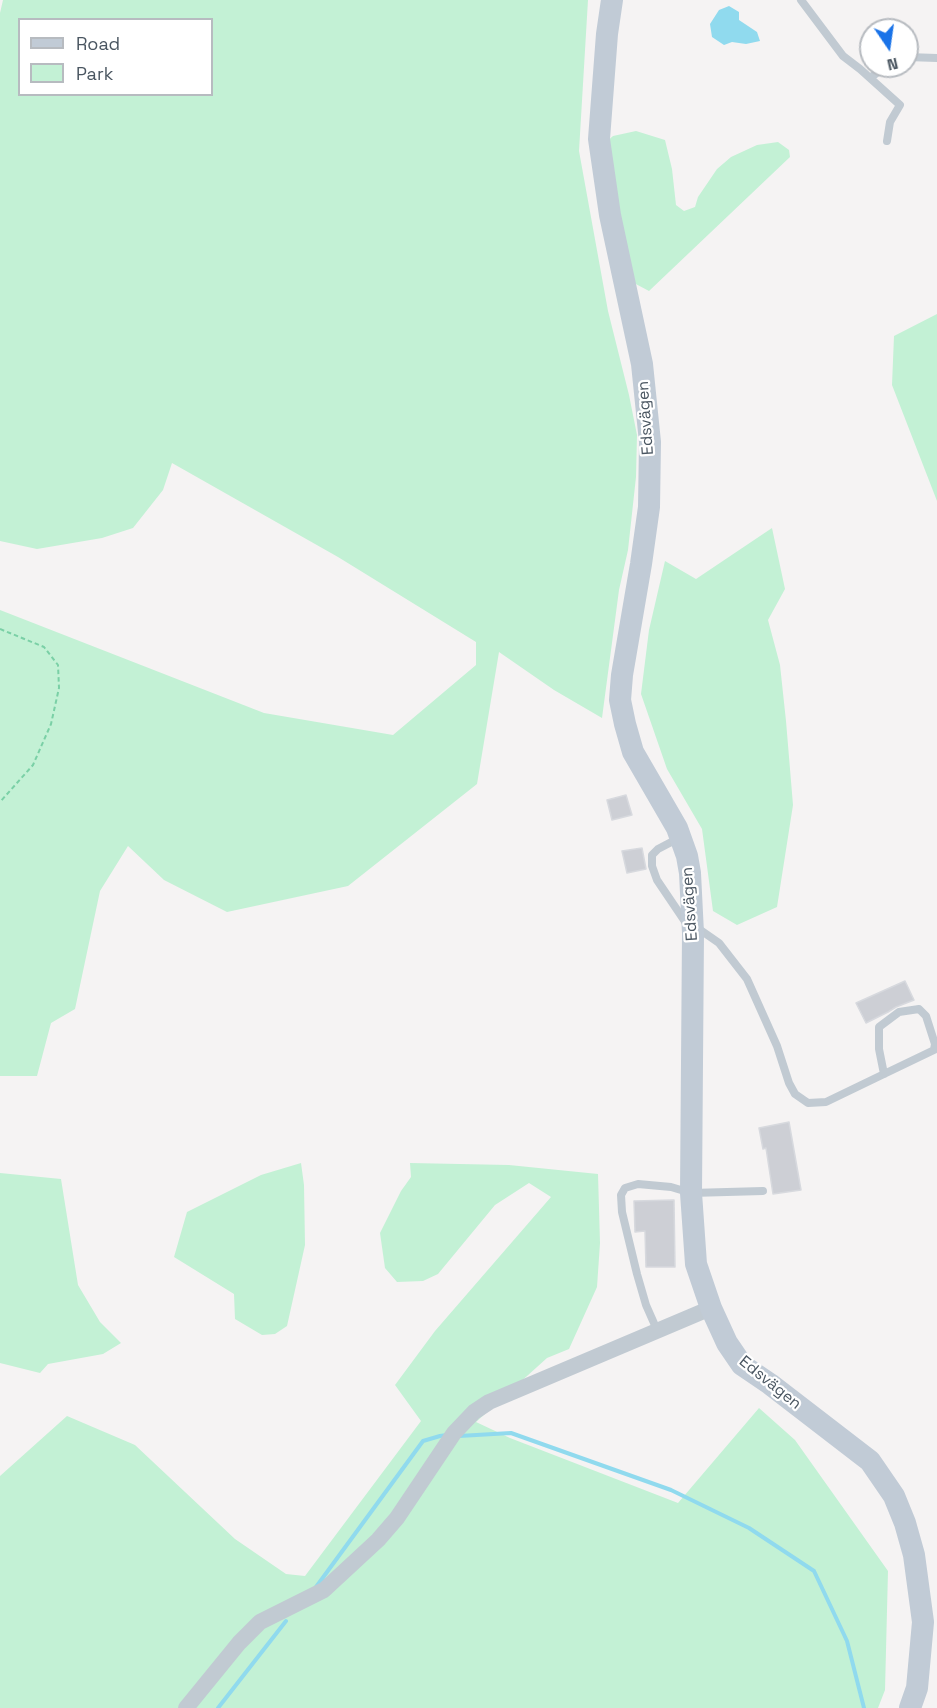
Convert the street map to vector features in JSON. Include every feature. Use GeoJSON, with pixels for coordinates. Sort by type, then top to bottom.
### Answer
{"type":"FeatureCollection","features":[{"type":"Feature","properties":{"kind":"street","name":"Edsvägen"},"geometry":{"type":"LineString","coordinates":[[612,0],[599,138],[610,215],[642,364],[650,442],[649,507],[620,700],[633,752],[671,815],[681,837],[690,873],[693,929],[692,1193],[696,1264],[726,1344],[742,1365],[870,1461],[894,1496],[914,1555],[923,1622],[917,1688],[910,1708]]}},
{"type":"Feature","properties":{"kind":"street"},"geometry":{"type":"LineString","coordinates":[[186,1708],[239,1643],[260,1622],[324,1590],[378,1540],[397,1518],[454,1433],[474,1412],[489,1402],[711,1308]]}},
{"type":"Feature","properties":{"kind":"lane"},"geometry":{"type":"LineString","coordinates":[[801,0],[843,56],[859,69]]}},
{"type":"Feature","properties":{"kind":"lane"},"geometry":{"type":"LineString","coordinates":[[919,57],[937,58]]}},
{"type":"Feature","properties":{"kind":"lane"},"geometry":{"type":"LineString","coordinates":[[870,78],[900,105],[890,122],[887,141]]}},
{"type":"Feature","properties":{"kind":"lane"},"geometry":{"type":"LineString","coordinates":[[681,837],[658,849],[652,855],[651,866],[657,880],[693,929],[719,943],[747,979],[777,1046],[795,1094],[807,1103],[826,1102],[934,1050],[935,1044],[926,1016],[919,1009],[899,1012],[879,1027],[879,1049],[884,1074]]}},
{"type":"Feature","properties":{"kind":"lane"},"geometry":{"type":"LineString","coordinates":[[657,1330],[646,1305],[622,1212],[621,1195],[625,1188],[638,1184],[671,1187],[692,1193],[763,1191]]}},
{"type":"Feature","properties":{"kind":"path"},"geometry":{"type":"LineString","coordinates":[[0,629],[44,648],[58,665],[59,688],[51,724],[33,765],[0,802]]}},
{"type":"Feature","properties":{"kind":"green space"},"geometry":{"type":"Polygon","coordinates":[[[3,0],[588,0],[579,151],[608,311],[637,435],[636,477],[628,550],[619,590],[602,718],[554,690],[499,652],[477,784],[348,886],[227,912],[164,880],[128,846],[100,891],[75,1009],[51,1023],[37,1076],[0,1076],[0,610],[264,713],[393,735],[476,665],[476,642],[338,557],[172,463],[163,490],[133,528],[102,538],[37,549],[0,541],[0,13],[3,0]]]}},
{"type":"Feature","properties":{"kind":"green space"},"geometry":{"type":"Polygon","coordinates":[[[636,131],[665,140],[672,169],[676,205],[684,211],[695,207],[698,197],[717,169],[731,157],[757,145],[778,142],[789,150],[790,157],[649,291],[632,282],[605,143],[613,136],[636,131]]]}},
{"type":"Feature","properties":{"kind":"green space"},"geometry":{"type":"Polygon","coordinates":[[[937,314],[937,501],[892,385],[894,336],[937,314]]]}},
{"type":"Feature","properties":{"kind":"green space"},"geometry":{"type":"Polygon","coordinates":[[[772,528],[785,589],[768,620],[780,665],[793,805],[777,907],[737,925],[713,911],[702,829],[667,769],[641,694],[649,630],[665,561],[696,579],[772,528]]]}},
{"type":"Feature","properties":{"kind":"green space"},"geometry":{"type":"Polygon","coordinates":[[[301,1163],[304,1185],[305,1245],[287,1326],[275,1334],[262,1335],[235,1319],[234,1294],[174,1257],[187,1212],[261,1175],[301,1163]]]}},
{"type":"Feature","properties":{"kind":"green space"},"geometry":{"type":"Polygon","coordinates":[[[410,1163],[509,1165],[598,1174],[600,1243],[597,1287],[569,1349],[547,1358],[476,1422],[510,1438],[678,1503],[759,1408],[795,1440],[888,1571],[885,1690],[878,1708],[0,1708],[0,1476],[67,1416],[135,1445],[235,1539],[286,1574],[305,1576],[421,1421],[395,1385],[435,1331],[551,1197],[529,1183],[495,1205],[438,1274],[423,1281],[397,1282],[385,1268],[380,1233],[401,1191],[411,1177],[410,1163]]]}},
{"type":"Feature","properties":{"kind":"green space"},"geometry":{"type":"Polygon","coordinates":[[[0,1173],[61,1179],[78,1285],[100,1322],[121,1343],[103,1354],[48,1364],[40,1373],[0,1363],[0,1173]]]}},
{"type":"Feature","properties":{"kind":"water"},"geometry":{"type":"Polygon","coordinates":[[[729,6],[739,12],[739,20],[757,32],[760,41],[746,44],[732,42],[724,45],[712,37],[710,24],[719,10],[729,6]]]}},
{"type":"Feature","properties":{"kind":"building"},"geometry":{"type":"Polygon","coordinates":[[[626,795],[632,815],[612,820],[607,800],[626,795]]]}},
{"type":"Feature","properties":{"kind":"building"},"geometry":{"type":"Polygon","coordinates":[[[642,848],[646,869],[627,873],[622,851],[642,848]]]}},
{"type":"Feature","properties":{"kind":"building"},"geometry":{"type":"Polygon","coordinates":[[[905,981],[914,1000],[866,1023],[856,1003],[905,981]]]}},
{"type":"Feature","properties":{"kind":"building"},"geometry":{"type":"Polygon","coordinates":[[[789,1122],[801,1190],[773,1194],[766,1148],[763,1149],[759,1128],[789,1122]]]}},
{"type":"Feature","properties":{"kind":"building"},"geometry":{"type":"Polygon","coordinates":[[[674,1200],[675,1267],[646,1267],[645,1231],[635,1232],[634,1201],[674,1200]]]}},
{"type":"Feature","properties":{"kind":"waterway"},"geometry":{"type":"LineString","coordinates":[[459,1436],[511,1433],[671,1490],[749,1528],[814,1571],[847,1641],[864,1708]]}},
{"type":"Feature","properties":{"kind":"waterway"},"geometry":{"type":"LineString","coordinates":[[316,1587],[423,1441],[447,1435]]}},
{"type":"Feature","properties":{"kind":"waterway"},"geometry":{"type":"LineString","coordinates":[[218,1708],[286,1621]]}}]}
